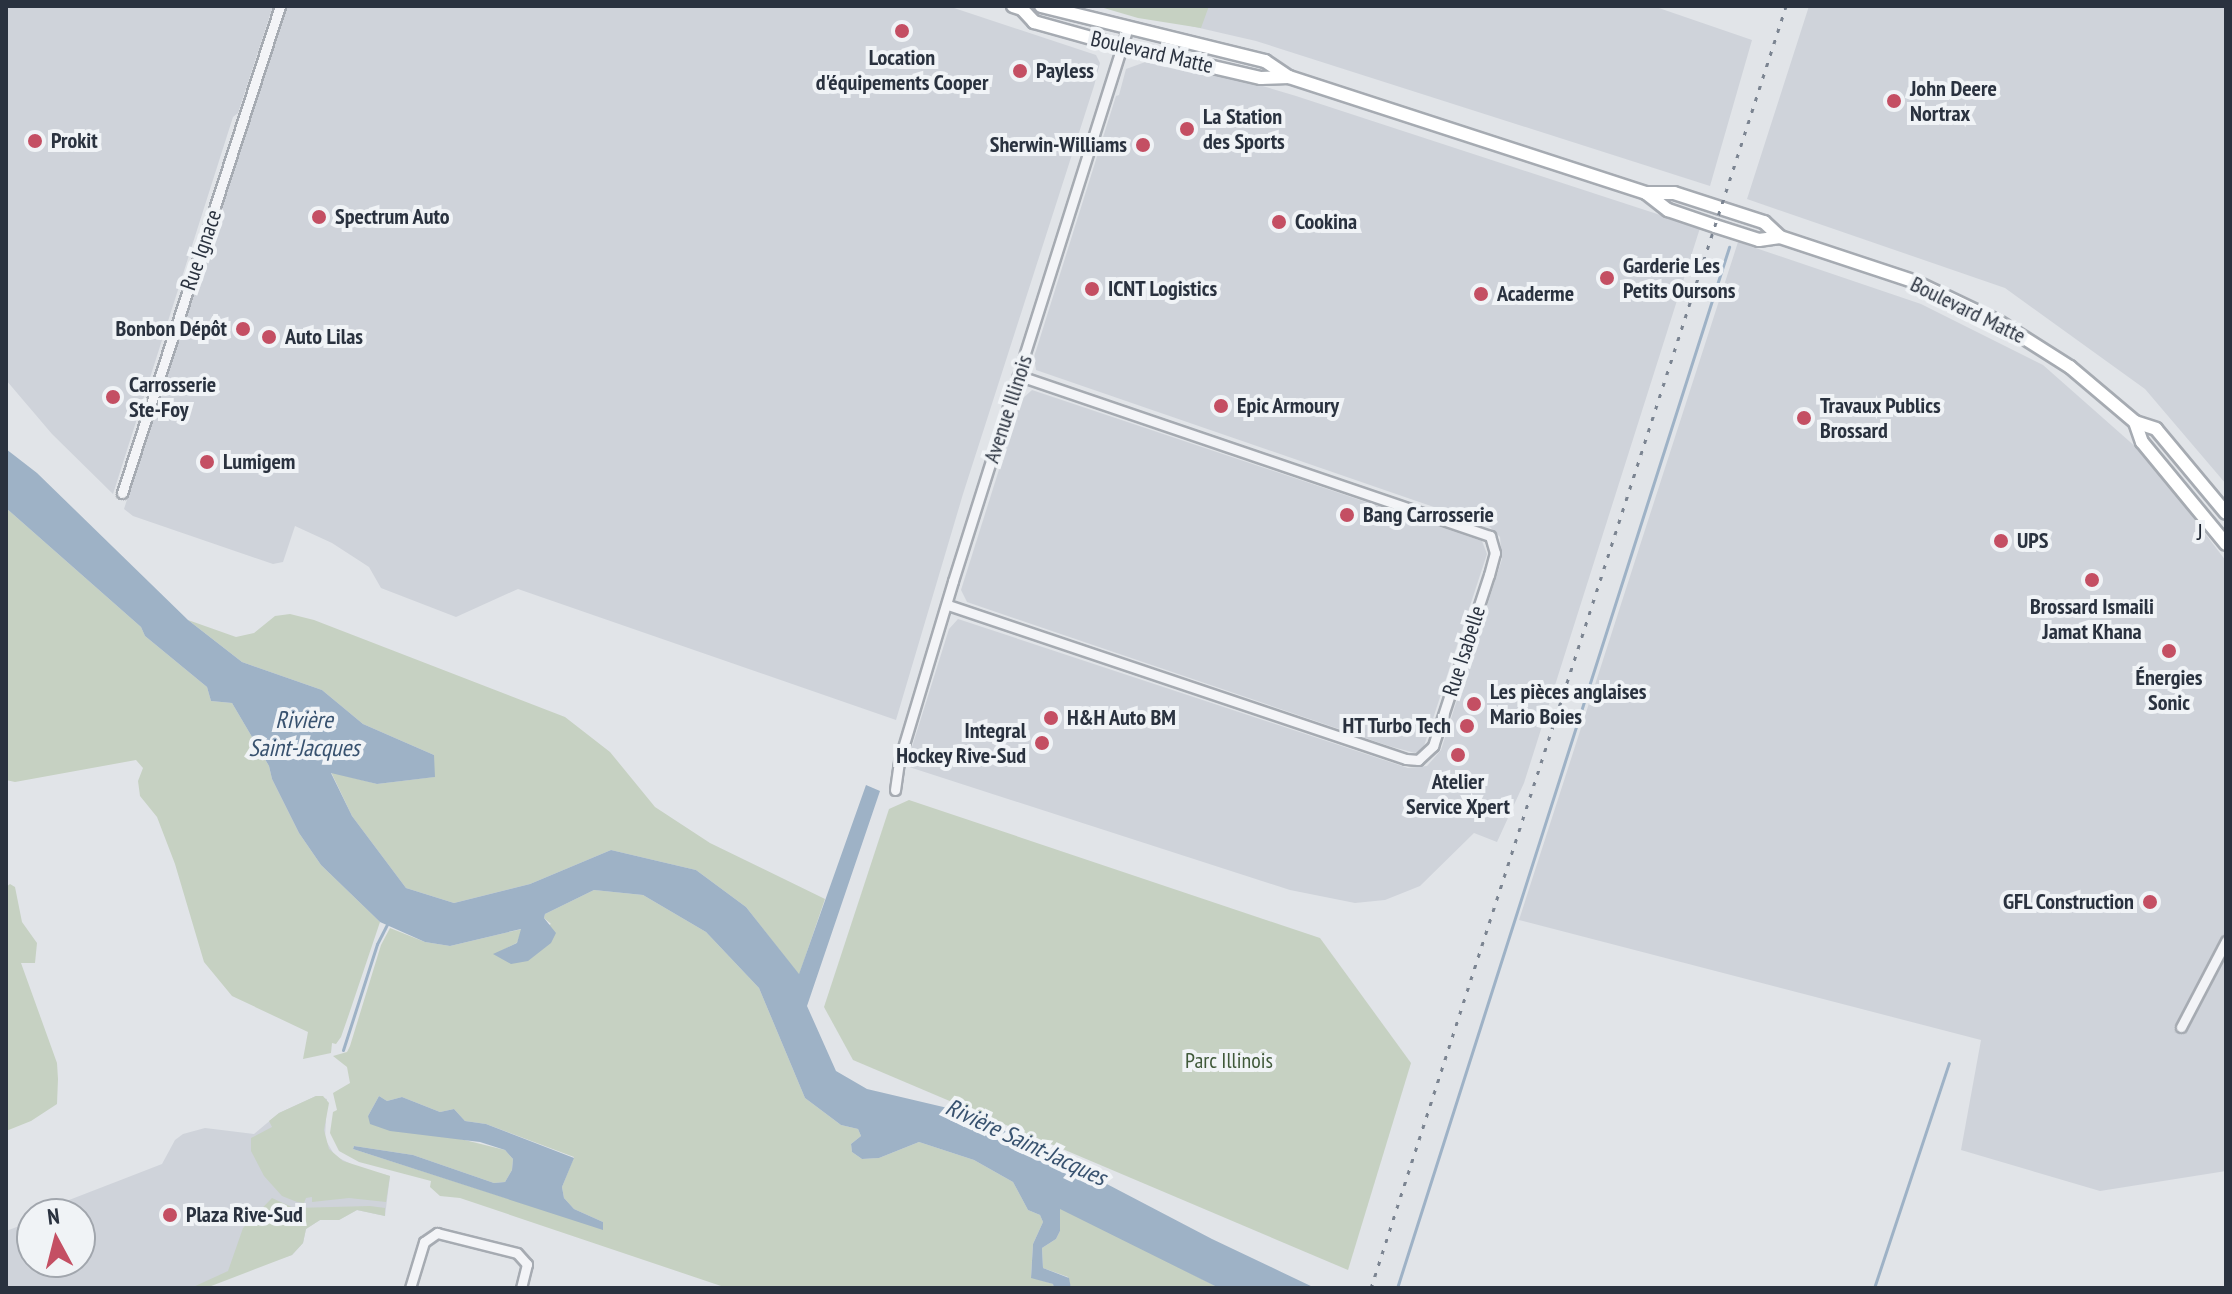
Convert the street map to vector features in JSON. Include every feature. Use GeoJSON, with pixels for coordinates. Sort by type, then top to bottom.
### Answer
{"type":"FeatureCollection","features":[{"type":"Feature","properties":{"kind":"main road","name":"Boulevard Matte"},"geometry":{"type":"LineString","coordinates":[[1017,7],[1039,6],[1127,30],[1265,61],[1289,77],[1646,193],[1674,193],[1764,222],[1780,237],[1913,281],[1979,311],[2070,367],[2135,422],[2156,429],[2226,513]]}},
{"type":"Feature","properties":{"kind":"main road","name":"Boulevard Matte"},"geometry":{"type":"LineString","coordinates":[[1017,7],[1034,22],[1122,46],[1261,78],[1289,77]]}},
{"type":"Feature","properties":{"kind":"main road","name":"Boulevard Matte"},"geometry":{"type":"LineString","coordinates":[[1646,193],[1668,210],[1705,223],[1759,240],[1780,237]]}},
{"type":"Feature","properties":{"kind":"main road","name":"Boulevard Matte"},"geometry":{"type":"LineString","coordinates":[[2135,422],[2142,442],[2226,544]]}},
{"type":"Feature","properties":{"kind":"street","name":"Rue Ignace"},"geometry":{"type":"LineString","coordinates":[[122,493],[280,6]]}},
{"type":"Feature","properties":{"kind":"street","name":"Avenue Illinois"},"geometry":{"type":"LineString","coordinates":[[895,790],[899,761],[1127,30]]}},
{"type":"Feature","properties":{"kind":"street","name":"Rue Isabelle"},"geometry":{"type":"LineString","coordinates":[[948,605],[1406,759],[1418,760],[1433,746],[1485,586],[1495,553],[1490,536],[1020,376]]}},
{"type":"Feature","properties":{"kind":"street"},"geometry":{"type":"LineString","coordinates":[[2181,1027],[2226,941]]}},
{"type":"Feature","properties":{"kind":"street"},"geometry":{"type":"LineString","coordinates":[[410,1288],[424,1242],[437,1233],[517,1253],[527,1264],[521,1288]]}},
{"type":"Feature","properties":{"kind":"shaded area"},"geometry":{"type":"Polygon","coordinates":[[[6,6],[273,6],[238,113],[233,117],[113,494],[52,434],[6,380],[6,6]]]}},
{"type":"Feature","properties":{"kind":"shaded area"},"geometry":{"type":"Polygon","coordinates":[[[286,6],[948,6],[1096,55],[1100,63],[1094,86],[963,494],[896,720],[518,589],[456,617],[381,588],[369,567],[332,543],[295,526],[283,562],[273,564],[133,516],[124,509],[286,6]]]}},
{"type":"Feature","properties":{"kind":"shaded area"},"geometry":{"type":"Polygon","coordinates":[[[1104,6],[1653,6],[1752,40],[1710,186],[1256,41],[1104,6]]]}},
{"type":"Feature","properties":{"kind":"shaded area"},"geometry":{"type":"Polygon","coordinates":[[[1809,6],[2226,6],[2226,484],[2145,389],[2005,288],[1747,199],[1809,6]]]}},
{"type":"Feature","properties":{"kind":"shaded area"},"geometry":{"type":"Polygon","coordinates":[[[1151,60],[1222,74],[1296,96],[1700,228],[1524,783],[1497,842],[1474,833],[1420,886],[1385,900],[1355,903],[1290,890],[906,766],[949,629],[958,619],[1408,768],[1427,766],[1441,750],[1502,559],[1500,537],[1489,526],[1036,370],[1034,357],[1126,69],[1151,60]]]}},
{"type":"Feature","properties":{"kind":"shaded area"},"geometry":{"type":"Polygon","coordinates":[[[1738,242],[1921,304],[2043,365],[2146,456],[2226,561],[2226,1171],[2100,1191],[1961,1150],[1981,1040],[1519,920],[1738,242]]]}},
{"type":"Feature","properties":{"kind":"shaded area"},"geometry":{"type":"Polygon","coordinates":[[[1032,390],[1482,541],[1487,554],[1423,749],[1415,753],[1389,746],[967,602],[961,590],[1021,400],[1032,390]]]}},
{"type":"Feature","properties":{"kind":"shaded area"},"geometry":{"type":"Polygon","coordinates":[[[316,1096],[327,1099],[325,1139],[335,1156],[357,1167],[390,1176],[385,1216],[357,1210],[339,1220],[320,1220],[306,1229],[303,1243],[292,1255],[191,1288],[6,1288],[6,1231],[16,1227],[16,1278],[96,1278],[96,1198],[74,1198],[162,1164],[175,1140],[183,1134],[205,1128],[254,1134],[279,1113],[316,1096]]]}},
{"type":"Feature","properties":{"kind":"green space"},"geometry":{"type":"Polygon","coordinates":[[[1097,6],[1209,6],[1201,28],[1138,18],[1097,6]]]}},
{"type":"Feature","properties":{"kind":"green space"},"geometry":{"type":"Polygon","coordinates":[[[6,508],[141,627],[145,636],[207,687],[211,701],[232,703],[269,766],[272,779],[299,833],[321,865],[380,922],[341,1037],[336,1044],[332,1043],[331,1053],[303,1059],[308,1032],[232,996],[204,962],[175,864],[157,817],[140,796],[138,781],[143,768],[136,760],[15,782],[6,780],[6,508]]]}},
{"type":"Feature","properties":{"kind":"green space"},"geometry":{"type":"Polygon","coordinates":[[[290,614],[314,620],[565,717],[610,752],[655,807],[710,843],[825,899],[799,975],[746,907],[696,870],[611,850],[530,884],[454,903],[406,888],[352,816],[331,772],[377,784],[434,777],[434,755],[363,724],[322,690],[242,662],[188,620],[236,637],[254,633],[275,616],[290,614]]]}},
{"type":"Feature","properties":{"kind":"green space","name":"Parc Illinois"},"geometry":{"type":"Polygon","coordinates":[[[909,800],[1320,938],[1411,1063],[1348,1270],[853,1060],[824,1007],[889,809],[909,800]]]}},
{"type":"Feature","properties":{"kind":"green space"},"geometry":{"type":"Polygon","coordinates":[[[10,884],[15,887],[22,922],[37,943],[35,963],[21,963],[57,1063],[58,1079],[57,1104],[31,1121],[6,1131],[6,887],[10,884]]]}},
{"type":"Feature","properties":{"kind":"green space"},"geometry":{"type":"Polygon","coordinates":[[[594,890],[643,895],[706,932],[759,988],[805,1098],[841,1125],[858,1129],[861,1136],[851,1144],[852,1152],[862,1159],[879,1158],[919,1142],[974,1160],[1013,1182],[1028,1210],[1040,1215],[1043,1222],[1033,1244],[1031,1277],[1053,1284],[1054,1288],[727,1288],[460,1198],[440,1196],[430,1187],[431,1181],[359,1162],[339,1151],[330,1133],[333,1112],[337,1110],[333,1093],[350,1083],[347,1067],[333,1056],[347,1052],[350,1046],[381,945],[390,928],[425,942],[450,946],[522,929],[517,942],[551,924],[544,918],[545,914],[594,890]],[[379,1096],[368,1116],[505,1150],[513,1159],[512,1170],[505,1182],[494,1183],[413,1155],[354,1146],[353,1149],[603,1229],[603,1222],[574,1209],[564,1198],[562,1187],[574,1157],[486,1124],[465,1121],[454,1109],[440,1112],[402,1097],[387,1101],[379,1096]]]}},
{"type":"Feature","properties":{"kind":"green space"},"geometry":{"type":"Polygon","coordinates":[[[316,1096],[323,1096],[329,1103],[324,1130],[329,1149],[343,1161],[390,1176],[386,1202],[349,1198],[312,1202],[312,1197],[306,1198],[304,1203],[297,1202],[282,1196],[264,1176],[251,1151],[251,1138],[272,1127],[269,1121],[279,1113],[316,1096]]]}},
{"type":"Feature","properties":{"kind":"green space"},"geometry":{"type":"Polygon","coordinates":[[[272,1198],[294,1208],[385,1208],[385,1216],[357,1210],[339,1220],[320,1220],[306,1229],[303,1243],[292,1255],[206,1288],[191,1288],[228,1271],[243,1228],[272,1198]]]}},
{"type":"Feature","properties":{"kind":"green space"},"geometry":{"type":"Polygon","coordinates":[[[1060,1208],[1219,1288],[1071,1288],[1068,1277],[1043,1268],[1042,1248],[1056,1239],[1060,1231],[1060,1208]]]}},
{"type":"Feature","properties":{"kind":"water","name":"Rivière Saint-Jacques"},"geometry":{"type":"Polygon","coordinates":[[[6,449],[37,473],[188,620],[242,662],[322,690],[363,724],[434,755],[435,777],[377,784],[331,773],[352,816],[406,888],[454,903],[530,884],[611,850],[696,870],[746,907],[799,974],[866,785],[880,791],[807,1006],[836,1071],[867,1089],[973,1114],[1212,1239],[1315,1288],[1219,1288],[1060,1209],[1060,1231],[1056,1239],[1042,1248],[1043,1268],[1069,1278],[1071,1288],[1054,1288],[1053,1284],[1031,1278],[1033,1244],[1043,1222],[1040,1215],[1028,1210],[1013,1182],[974,1160],[919,1142],[879,1158],[862,1159],[852,1152],[851,1144],[861,1136],[858,1129],[841,1125],[805,1098],[759,988],[706,932],[643,895],[594,890],[545,914],[544,918],[556,933],[551,943],[528,961],[511,964],[493,954],[517,943],[521,929],[450,946],[425,942],[380,922],[321,865],[299,833],[272,779],[269,766],[232,703],[211,701],[207,687],[145,636],[141,627],[6,508],[6,449]]]}},
{"type":"Feature","properties":{"kind":"water"},"geometry":{"type":"Polygon","coordinates":[[[379,1096],[387,1101],[402,1097],[440,1112],[454,1109],[465,1121],[486,1124],[574,1158],[562,1187],[564,1198],[574,1209],[603,1222],[603,1230],[353,1149],[354,1146],[413,1155],[494,1183],[505,1182],[512,1170],[513,1159],[505,1150],[480,1142],[390,1131],[370,1124],[368,1116],[379,1096]]]}},
{"type":"Feature","properties":{"kind":"waterway"},"geometry":{"type":"LineString","coordinates":[[1397,1288],[1729,247]]}},
{"type":"Feature","properties":{"kind":"waterway"},"geometry":{"type":"LineString","coordinates":[[343,1050],[377,944],[388,922]]}},
{"type":"Feature","properties":{"kind":"waterway"},"geometry":{"type":"LineString","coordinates":[[1874,1288],[1949,1063]]}},
{"type":"Feature","properties":{"kind":"railway"},"geometry":{"type":"LineString","coordinates":[[1371,1288],[1786,6]]}},
{"type":"Feature","properties":{"kind":"place","name":"Location d'équipements Cooper"},"geometry":{"type":"Point","coordinates":[902,31]}},
{"type":"Feature","properties":{"kind":"place","name":"Payless"},"geometry":{"type":"Point","coordinates":[1020,71]}},
{"type":"Feature","properties":{"kind":"place","name":"John Deere Nortrax"},"geometry":{"type":"Point","coordinates":[1894,101]}},
{"type":"Feature","properties":{"kind":"place","name":"La Station des Sports"},"geometry":{"type":"Point","coordinates":[1187,129]}},
{"type":"Feature","properties":{"kind":"place","name":"Prokit"},"geometry":{"type":"Point","coordinates":[35,141]}},
{"type":"Feature","properties":{"kind":"place","name":"Sherwin-Williams"},"geometry":{"type":"Point","coordinates":[1143,145]}},
{"type":"Feature","properties":{"kind":"place","name":"Spectrum Auto"},"geometry":{"type":"Point","coordinates":[319,217]}},
{"type":"Feature","properties":{"kind":"place","name":"Cookina"},"geometry":{"type":"Point","coordinates":[1279,222]}},
{"type":"Feature","properties":{"kind":"place","name":"Garderie Les Petits Oursons"},"geometry":{"type":"Point","coordinates":[1607,278]}},
{"type":"Feature","properties":{"kind":"place","name":"ICNT Logistics"},"geometry":{"type":"Point","coordinates":[1092,289]}},
{"type":"Feature","properties":{"kind":"place","name":"Acaderme"},"geometry":{"type":"Point","coordinates":[1481,294]}},
{"type":"Feature","properties":{"kind":"place","name":"Bonbon Dépôt"},"geometry":{"type":"Point","coordinates":[243,329]}},
{"type":"Feature","properties":{"kind":"place","name":"Auto Lilas"},"geometry":{"type":"Point","coordinates":[269,337]}},
{"type":"Feature","properties":{"kind":"place","name":"Carrosserie Ste-Foy"},"geometry":{"type":"Point","coordinates":[113,397]}},
{"type":"Feature","properties":{"kind":"place","name":"Epic Armoury"},"geometry":{"type":"Point","coordinates":[1221,406]}},
{"type":"Feature","properties":{"kind":"place","name":"Travaux Publics Brossard"},"geometry":{"type":"Point","coordinates":[1804,418]}},
{"type":"Feature","properties":{"kind":"place","name":"Lumigem"},"geometry":{"type":"Point","coordinates":[207,462]}},
{"type":"Feature","properties":{"kind":"place","name":"Bang Carrosserie"},"geometry":{"type":"Point","coordinates":[1347,515]}},
{"type":"Feature","properties":{"kind":"place","name":"UPS"},"geometry":{"type":"Point","coordinates":[2001,541]}},
{"type":"Feature","properties":{"kind":"place","name":"Brossard Ismaili Jamat Khana"},"geometry":{"type":"Point","coordinates":[2092,580]}},
{"type":"Feature","properties":{"kind":"place","name":"Énergies Sonic"},"geometry":{"type":"Point","coordinates":[2169,651]}},
{"type":"Feature","properties":{"kind":"place","name":"Les pièces anglaises Mario Boies"},"geometry":{"type":"Point","coordinates":[1474,704]}},
{"type":"Feature","properties":{"kind":"place","name":"H&H Auto BM"},"geometry":{"type":"Point","coordinates":[1051,718]}},
{"type":"Feature","properties":{"kind":"place","name":"HT Turbo Tech"},"geometry":{"type":"Point","coordinates":[1467,726]}},
{"type":"Feature","properties":{"kind":"place","name":"Integral Hockey Rive-Sud"},"geometry":{"type":"Point","coordinates":[1042,743]}},
{"type":"Feature","properties":{"kind":"place","name":"Atelier Service Xpert"},"geometry":{"type":"Point","coordinates":[1458,755]}},
{"type":"Feature","properties":{"kind":"place","name":"GFL Construction"},"geometry":{"type":"Point","coordinates":[2150,902]}},
{"type":"Feature","properties":{"kind":"place","name":"Plaza Rive-Sud"},"geometry":{"type":"Point","coordinates":[170,1215]}},
{"type":"Feature","properties":{"kind":"district","name":"J"},"geometry":{"type":"Point","coordinates":[2201,532]}}]}
